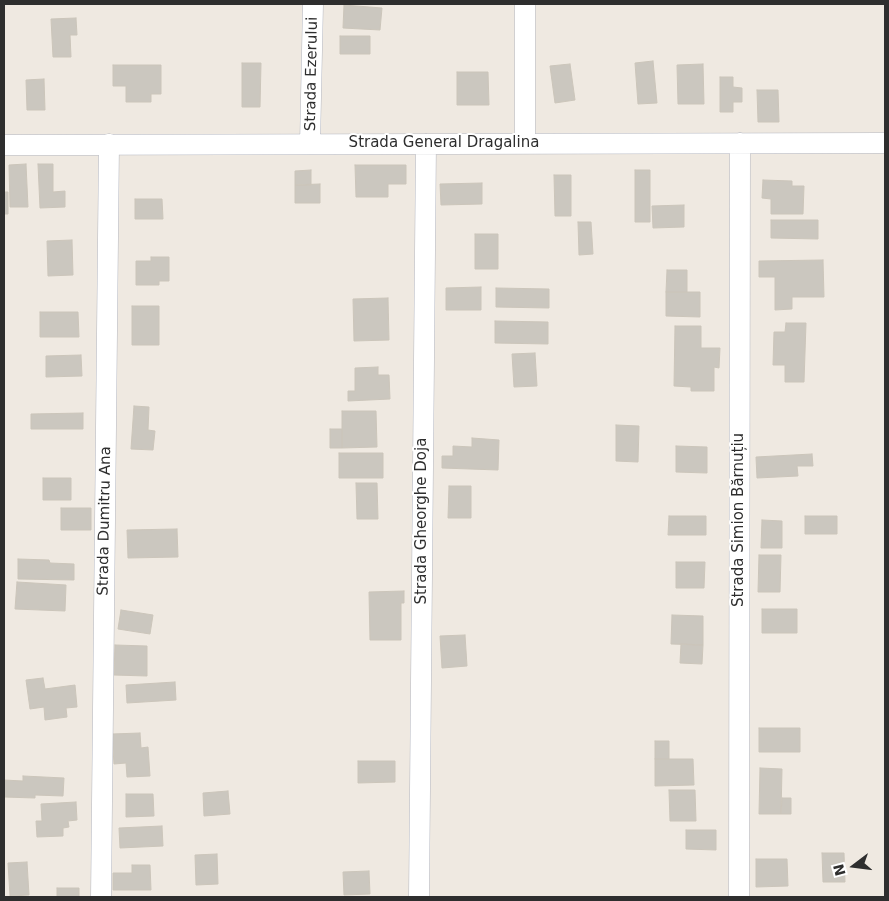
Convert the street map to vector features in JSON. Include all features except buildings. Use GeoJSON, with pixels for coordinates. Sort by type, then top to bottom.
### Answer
{"type":"FeatureCollection","features":[{"type":"Feature","properties":{"kind":"street","name":"Strada Ezerului"},"geometry":{"type":"LineString","coordinates":[[310,144],[313,4]]}},
{"type":"Feature","properties":{"kind":"street"},"geometry":{"type":"LineString","coordinates":[[525,4],[525,142]]}},
{"type":"Feature","properties":{"kind":"street","name":"Strada General Dragalina"},"geometry":{"type":"LineString","coordinates":[[4,145],[525,142],[885,143]]}},
{"type":"Feature","properties":{"kind":"street","name":"Strada Simion Bărnuțiu"},"geometry":{"type":"LineString","coordinates":[[739,897],[740,143]]}},
{"type":"Feature","properties":{"kind":"street","name":"Strada Dumitru Ana"},"geometry":{"type":"LineString","coordinates":[[101,897],[109,144]]}},
{"type":"Feature","properties":{"kind":"street","name":"Strada Gheorghe Doja"},"geometry":{"type":"LineString","coordinates":[[419,897],[426,144]]}}]}
